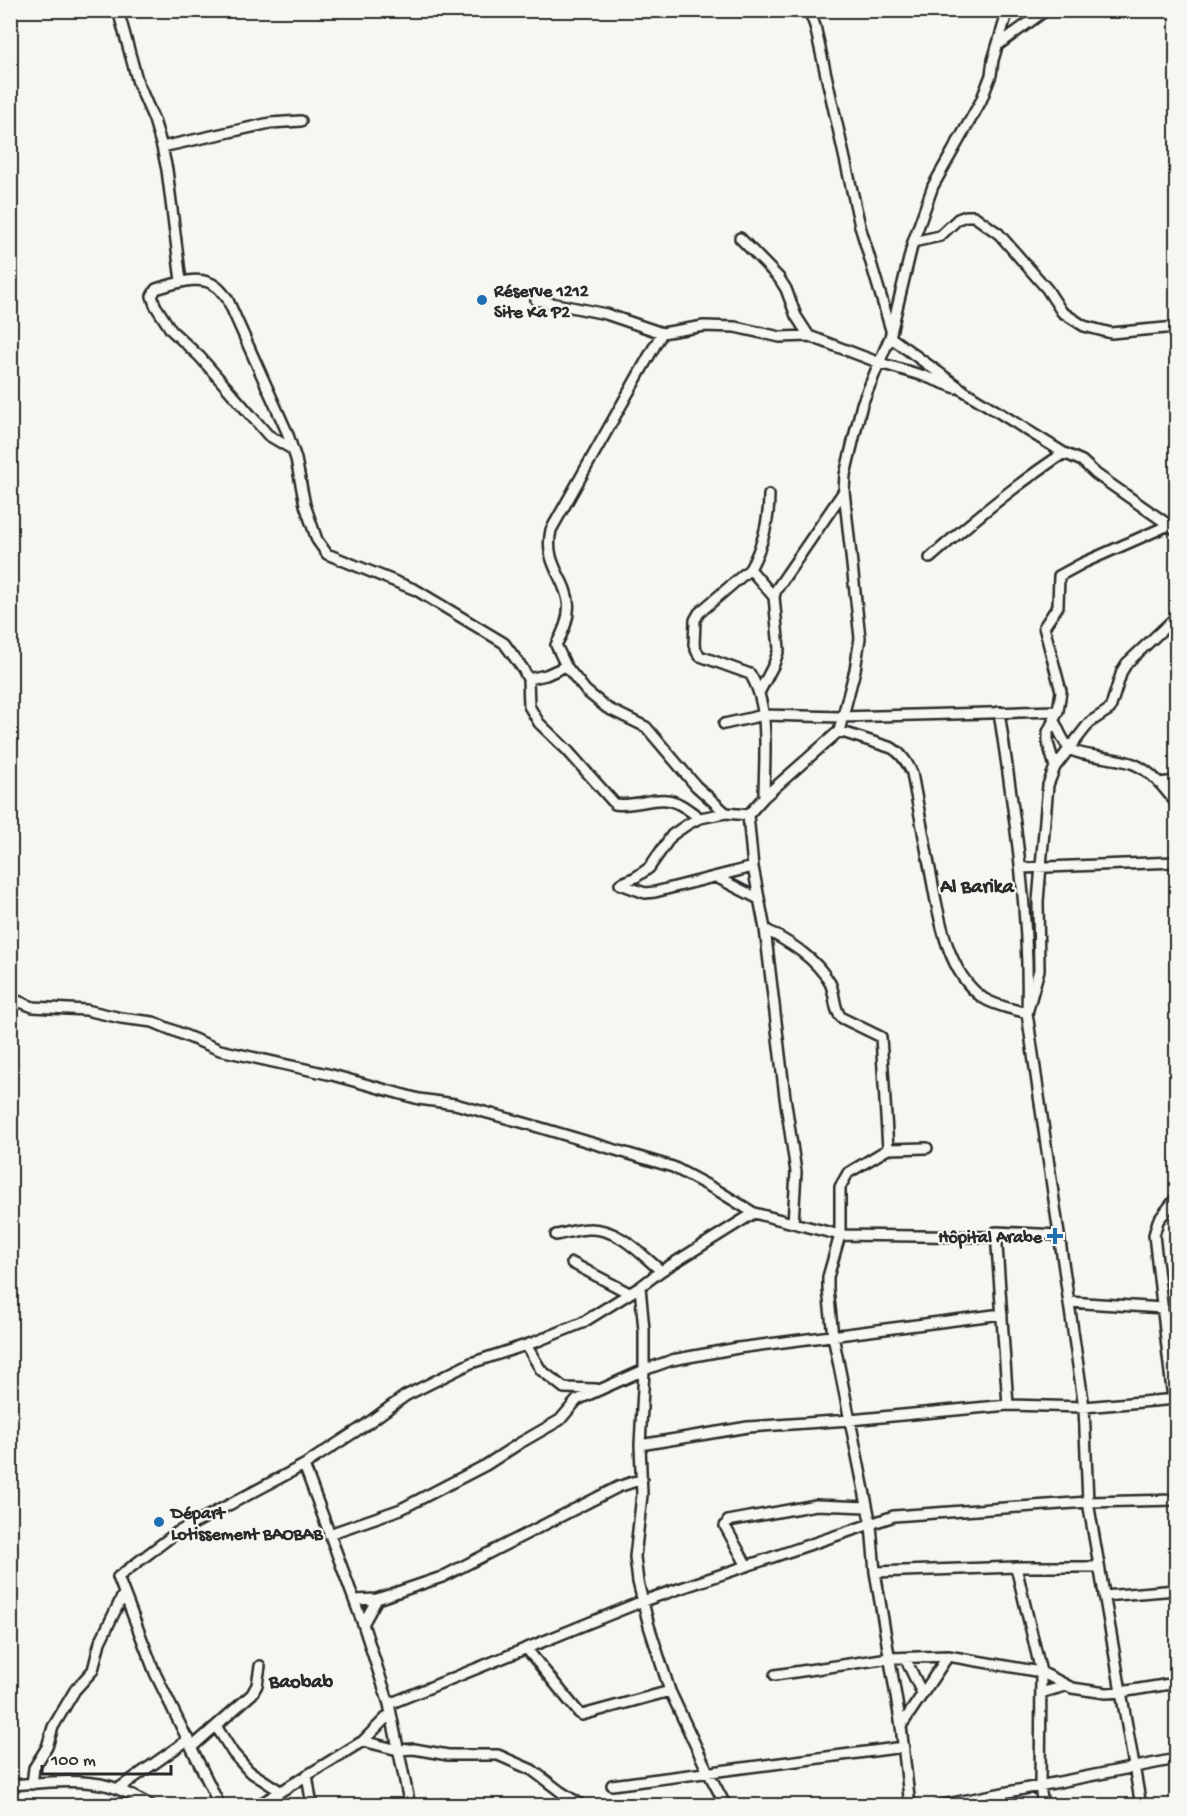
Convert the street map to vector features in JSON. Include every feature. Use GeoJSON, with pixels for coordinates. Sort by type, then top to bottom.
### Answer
{"type":"FeatureCollection","features":[{"type":"Feature","properties":{"kind":"street"},"geometry":{"type":"LineString","coordinates":[[118,10],[138,83],[154,120],[162,147],[181,281]]}},
{"type":"Feature","properties":{"kind":"street"},"geometry":{"type":"LineString","coordinates":[[809,10],[815,26],[860,226],[891,334],[964,391],[1082,461],[1096,474],[1173,528]]}},
{"type":"Feature","properties":{"kind":"street"},"geometry":{"type":"LineString","coordinates":[[793,1223],[796,1172],[765,929],[753,867],[748,815],[764,797],[838,731],[855,670],[860,638],[844,491],[845,475],[862,404],[891,334],[913,242],[933,186],[981,101],[991,75],[993,60],[1008,10]]}},
{"type":"Feature","properties":{"kind":"street"},"geometry":{"type":"LineString","coordinates":[[998,45],[1047,10]]}},
{"type":"Feature","properties":{"kind":"street"},"geometry":{"type":"LineString","coordinates":[[162,147],[270,123],[301,121]]}},
{"type":"Feature","properties":{"kind":"street"},"geometry":{"type":"LineString","coordinates":[[913,242],[940,236],[958,219],[974,216],[999,234],[1047,289],[1062,312],[1084,326],[1111,333],[1176,327]]}},
{"type":"Feature","properties":{"kind":"street"},"geometry":{"type":"LineString","coordinates":[[740,238],[786,289],[796,316],[809,336]]}},
{"type":"Feature","properties":{"kind":"street"},"geometry":{"type":"LineString","coordinates":[[292,449],[267,435],[200,357],[171,330],[155,305],[152,296],[156,289],[181,281],[199,281],[216,285],[226,298],[269,391],[292,449],[305,505],[317,540],[327,554],[416,590],[504,643],[528,679],[529,706],[539,723],[567,750],[615,804],[635,805],[665,800],[671,801],[700,818]]}},
{"type":"Feature","properties":{"kind":"street"},"geometry":{"type":"LineString","coordinates":[[536,300],[606,314],[662,333],[704,326],[735,327],[780,337],[809,336],[964,391]]}},
{"type":"Feature","properties":{"kind":"street"},"geometry":{"type":"LineString","coordinates":[[662,333],[551,530],[548,546],[570,603],[565,630],[556,645],[566,666],[586,691],[607,708],[645,727],[696,786],[726,813]]}},
{"type":"Feature","properties":{"kind":"street"},"geometry":{"type":"LineString","coordinates":[[930,558],[987,508],[1029,476],[1065,453]]}},
{"type":"Feature","properties":{"kind":"street"},"geometry":{"type":"LineString","coordinates":[[760,691],[779,649],[774,597],[776,590],[844,491]]}},
{"type":"Feature","properties":{"kind":"street"},"geometry":{"type":"LineString","coordinates":[[764,797],[764,715],[760,691],[750,674],[700,656],[694,645],[695,620],[699,613],[750,569],[765,527],[769,510],[769,495]]}},
{"type":"Feature","properties":{"kind":"street"},"geometry":{"type":"LineString","coordinates":[[1055,767],[1048,743],[1048,732],[1056,715],[1061,691],[1044,627],[1058,606],[1059,576],[1083,562],[1173,528]]}},
{"type":"Feature","properties":{"kind":"street"},"geometry":{"type":"LineString","coordinates":[[750,569],[774,597]]}},
{"type":"Feature","properties":{"kind":"street"},"geometry":{"type":"LineString","coordinates":[[1027,1013],[1039,970],[1039,867],[1048,785],[1055,767],[1090,722],[1110,709],[1122,671],[1128,663],[1176,616]]}},
{"type":"Feature","properties":{"kind":"street"},"geometry":{"type":"LineString","coordinates":[[528,679],[546,675],[566,666]]}},
{"type":"Feature","properties":{"kind":"street"},"geometry":{"type":"LineString","coordinates":[[724,724],[764,715],[841,717],[999,712],[1056,715]]}},
{"type":"Feature","properties":{"kind":"street"},"geometry":{"type":"LineString","coordinates":[[999,712],[1021,868],[1028,961],[1027,1013],[1084,1407],[1088,1502],[1141,1806]]}},
{"type":"Feature","properties":{"kind":"street"},"geometry":{"type":"LineString","coordinates":[[1056,715],[1069,749],[1083,755],[1099,755],[1136,765],[1159,783],[1176,803]]}},
{"type":"Feature","properties":{"kind":"street"},"geometry":{"type":"LineString","coordinates":[[838,731],[892,748],[907,761],[912,773],[937,911],[956,963],[971,987],[984,999],[1027,1013]]}},
{"type":"Feature","properties":{"kind":"street"},"geometry":{"type":"LineString","coordinates":[[1159,783],[1176,781]]}},
{"type":"Feature","properties":{"kind":"street"},"geometry":{"type":"LineString","coordinates":[[748,815],[726,813],[700,818],[672,835],[649,868],[620,884],[645,892],[655,892],[753,867]]}},
{"type":"Feature","properties":{"kind":"street"},"geometry":{"type":"LineString","coordinates":[[1021,868],[1176,862]]}},
{"type":"Feature","properties":{"kind":"street"},"geometry":{"type":"LineString","coordinates":[[716,877],[759,898]]}},
{"type":"Feature","properties":{"kind":"street"},"geometry":{"type":"LineString","coordinates":[[765,929],[794,946],[818,967],[834,993],[837,1014],[881,1037],[888,1149]]}},
{"type":"Feature","properties":{"kind":"street"},"geometry":{"type":"LineString","coordinates":[[10,998],[33,1007],[86,1010],[153,1022],[219,1050],[332,1075],[419,1099],[454,1104],[528,1124],[673,1167],[720,1191],[754,1213],[840,1235],[994,1237],[996,1232]]}},
{"type":"Feature","properties":{"kind":"street"},"geometry":{"type":"LineString","coordinates":[[910,1806],[902,1726],[875,1572],[871,1525],[833,1336],[828,1277],[840,1235],[840,1187],[848,1173],[888,1149],[927,1148]]}},
{"type":"Feature","properties":{"kind":"street"},"geometry":{"type":"LineString","coordinates":[[640,1445],[748,1427],[1008,1405],[1084,1407],[1175,1399],[1154,1235],[1155,1227],[1176,1198]]}},
{"type":"Feature","properties":{"kind":"street"},"geometry":{"type":"LineString","coordinates":[[220,1806],[155,1673],[118,1577],[176,1533],[304,1465],[405,1396],[471,1363],[582,1323],[754,1213]]}},
{"type":"Feature","properties":{"kind":"street"},"geometry":{"type":"LineString","coordinates":[[556,1235],[587,1229],[601,1230],[627,1241],[661,1271]]}},
{"type":"Feature","properties":{"kind":"street"},"geometry":{"type":"LineString","coordinates":[[996,1232],[1059,1235]]}},
{"type":"Feature","properties":{"kind":"street"},"geometry":{"type":"LineString","coordinates":[[996,1232],[1008,1405]]}},
{"type":"Feature","properties":{"kind":"street"},"geometry":{"type":"LineString","coordinates":[[573,1263],[629,1293]]}},
{"type":"Feature","properties":{"kind":"street"},"geometry":{"type":"LineString","coordinates":[[640,1287],[644,1330],[644,1370],[640,1445],[642,1495],[635,1557],[638,1582],[658,1659],[670,1691],[726,1806]]}},
{"type":"Feature","properties":{"kind":"street"},"geometry":{"type":"LineString","coordinates":[[1069,1302],[1162,1308]]}},
{"type":"Feature","properties":{"kind":"street"},"geometry":{"type":"LineString","coordinates":[[329,1534],[401,1509],[486,1465],[560,1420],[577,1400],[672,1360],[704,1353],[1002,1314]]}},
{"type":"Feature","properties":{"kind":"street"},"geometry":{"type":"LineString","coordinates":[[526,1345],[541,1370],[564,1388],[601,1389]]}},
{"type":"Feature","properties":{"kind":"street"},"geometry":{"type":"LineString","coordinates":[[304,1465],[363,1624],[390,1708],[410,1806]]}},
{"type":"Feature","properties":{"kind":"street"},"geometry":{"type":"LineString","coordinates":[[354,1600],[377,1599],[442,1577],[618,1487],[642,1479]]}},
{"type":"Feature","properties":{"kind":"street"},"geometry":{"type":"LineString","coordinates":[[256,1806],[363,1741],[390,1708],[526,1648],[643,1601],[894,1516],[1088,1502],[1176,1500]]}},
{"type":"Feature","properties":{"kind":"street"},"geometry":{"type":"LineString","coordinates":[[747,1566],[725,1526],[728,1521],[816,1505],[867,1507]]}},
{"type":"Feature","properties":{"kind":"street"},"geometry":{"type":"LineString","coordinates":[[875,1572],[1016,1567],[1099,1567]]}},
{"type":"Feature","properties":{"kind":"street"},"geometry":{"type":"LineString","coordinates":[[1016,1567],[1041,1672],[1040,1786],[1043,1806]]}},
{"type":"Feature","properties":{"kind":"street"},"geometry":{"type":"LineString","coordinates":[[1104,1596],[1176,1590]]}},
{"type":"Feature","properties":{"kind":"street"},"geometry":{"type":"LineString","coordinates":[[32,1784],[34,1768],[47,1747],[53,1727],[75,1690],[93,1670],[100,1642],[124,1593]]}},
{"type":"Feature","properties":{"kind":"street"},"geometry":{"type":"LineString","coordinates":[[363,1624],[377,1599]]}},
{"type":"Feature","properties":{"kind":"street"},"geometry":{"type":"LineString","coordinates":[[526,1648],[582,1715],[670,1691]]}},
{"type":"Feature","properties":{"kind":"street"},"geometry":{"type":"LineString","coordinates":[[902,1726],[948,1656]]}},
{"type":"Feature","properties":{"kind":"street"},"geometry":{"type":"LineString","coordinates":[[775,1675],[889,1658],[948,1656],[1041,1672],[1065,1686],[1106,1693],[1176,1683]]}},
{"type":"Feature","properties":{"kind":"street"},"geometry":{"type":"LineString","coordinates":[[905,1658],[922,1693]]}},
{"type":"Feature","properties":{"kind":"street"},"geometry":{"type":"LineString","coordinates":[[118,1789],[216,1726],[252,1694],[257,1685],[260,1666]]}},
{"type":"Feature","properties":{"kind":"street"},"geometry":{"type":"LineString","coordinates":[[1041,1694],[1065,1686]]}},
{"type":"Feature","properties":{"kind":"street"},"geometry":{"type":"LineString","coordinates":[[216,1726],[233,1753],[249,1771],[280,1791]]}},
{"type":"Feature","properties":{"kind":"street"},"geometry":{"type":"LineString","coordinates":[[363,1741],[398,1750],[414,1749],[448,1755],[498,1755],[532,1770],[583,1806]]}},
{"type":"Feature","properties":{"kind":"street"},"geometry":{"type":"LineString","coordinates":[[612,1785],[904,1747]]}},
{"type":"Feature","properties":{"kind":"street"},"geometry":{"type":"LineString","coordinates":[[937,1806],[1176,1759]]}},
{"type":"Feature","properties":{"kind":"street"},"geometry":{"type":"LineString","coordinates":[[307,1775],[312,1806]]}},
{"type":"Feature","properties":{"kind":"street"},"geometry":{"type":"LineString","coordinates":[[10,1785],[66,1782],[99,1784],[118,1789],[152,1806]]}},
{"type":"Feature","properties":{"kind":"place","name":"Réserve 1212 Site Ka P2"},"geometry":{"type":"Point","coordinates":[482,300]}},
{"type":"Feature","properties":{"kind":"place","name":"Hôpital Arabe"},"geometry":{"type":"Point","coordinates":[1055,1236]}},
{"type":"Feature","properties":{"kind":"place","name":"Départ Lotissement BAOBAB"},"geometry":{"type":"Point","coordinates":[159,1522]}},
{"type":"Feature","properties":{"kind":"district","name":"Al Barika"},"geometry":{"type":"Point","coordinates":[977,885]}},
{"type":"Feature","properties":{"kind":"district","name":"Baobab"},"geometry":{"type":"Point","coordinates":[301,1680]}}]}
